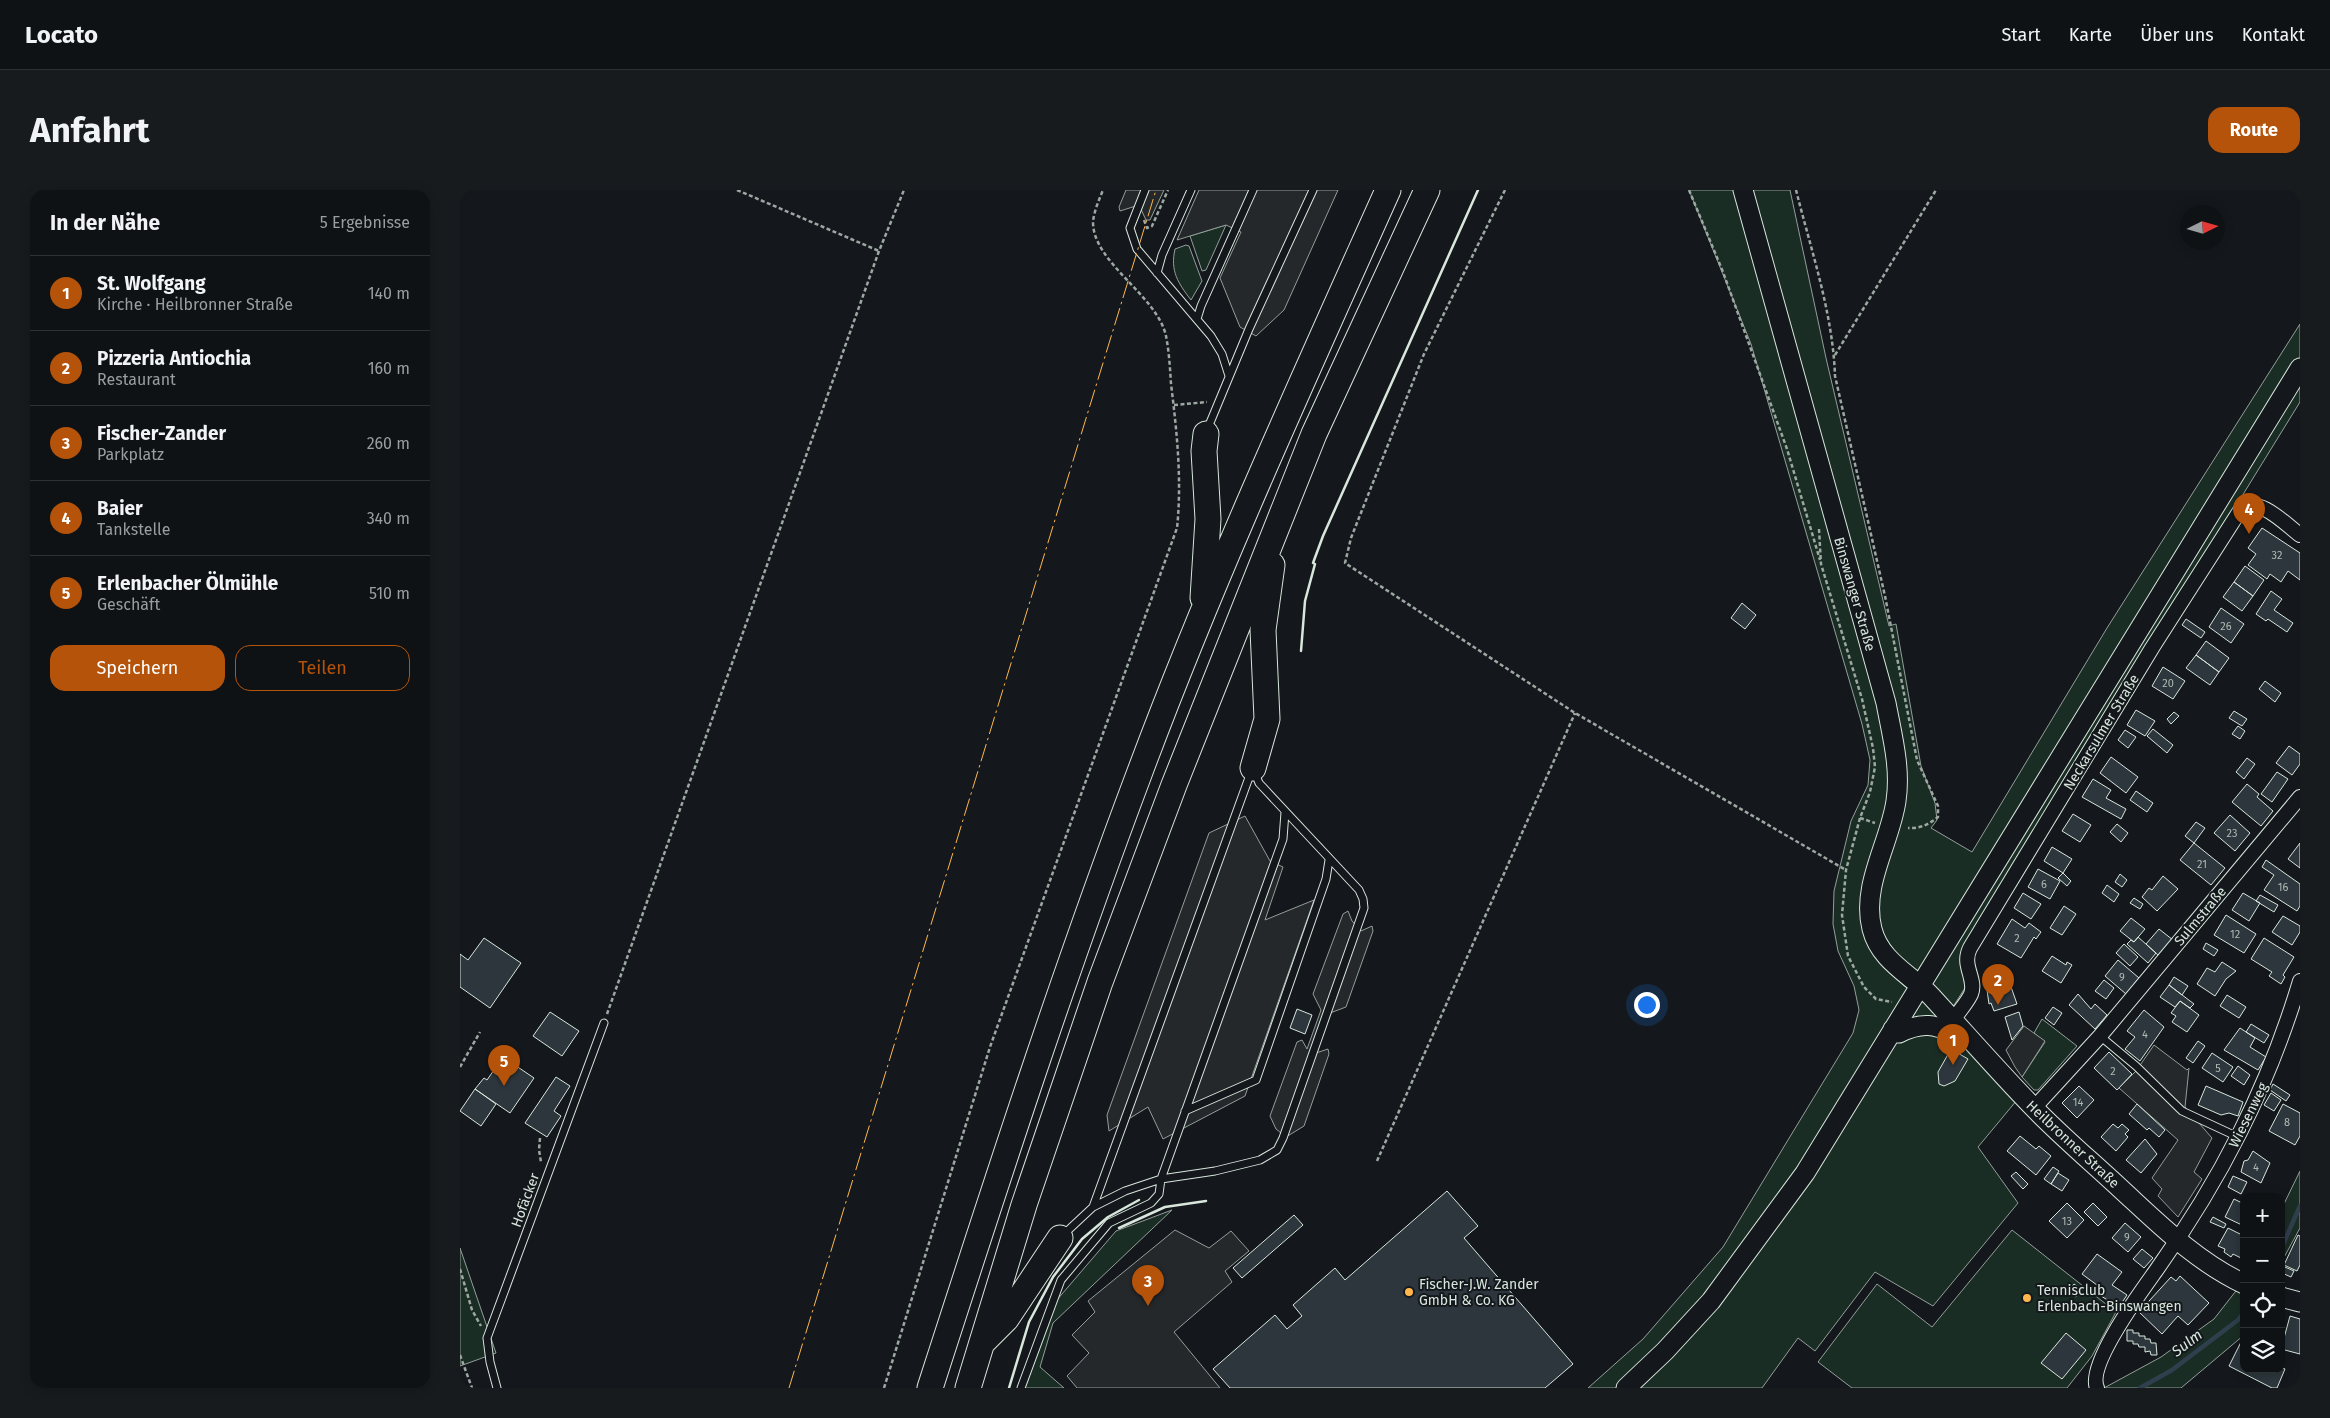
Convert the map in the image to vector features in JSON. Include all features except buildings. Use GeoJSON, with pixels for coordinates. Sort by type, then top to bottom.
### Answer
{"type":"FeatureCollection","features":[{"type":"Feature","properties":{"kind":"highway"},"geometry":{"type":"LineString","coordinates":[[930,1388],[1012,1132],[1138,776],[1202,616],[1304,378],[1388,190]]}},
{"type":"Feature","properties":{"kind":"highway"},"geometry":{"type":"LineString","coordinates":[[968,1388],[1024,1205],[1100,982],[1174,785],[1314,434],[1427,190]]}},
{"type":"Feature","properties":{"kind":"highway"},"geometry":{"type":"LineString","coordinates":[[1202,616],[1208,519],[1204,451],[1206,434]]}},
{"type":"Feature","properties":{"kind":"highway"},"geometry":{"type":"LineString","coordinates":[[1252,768],[1266,719],[1263,630],[1278,523]]}},
{"type":"Feature","properties":{"kind":"highway"},"geometry":{"type":"LineString","coordinates":[[980,1345],[1006,1319],[1060,1238]]}},
{"type":"Feature","properties":{"kind":"main road","name":"Binswanger Straße"},"geometry":{"type":"LineString","coordinates":[[1743,190],[1886,703],[1897,768],[1896,800],[1890,827],[1873,882],[1869,911],[1873,931],[1880,949],[1891,963],[1919,985]]}},
{"type":"Feature","properties":{"kind":"main road"},"geometry":{"type":"LineString","coordinates":[[1626,1388],[1665,1352],[1711,1301],[1757,1241],[1805,1173],[2300,368]]}},
{"type":"Feature","properties":{"kind":"main road","name":"Heilbronner Straße"},"geometry":{"type":"LineString","coordinates":[[1919,985],[2034,1108],[2178,1242],[2222,1274],[2242,1283]]}},
{"type":"Feature","properties":{"kind":"main road"},"geometry":{"type":"LineString","coordinates":[[1893,1028],[1899,1033],[1919,1024],[1930,1024],[1969,1039]]}},
{"type":"Feature","properties":{"kind":"main road"},"geometry":{"type":"LineString","coordinates":[[2285,1298],[2300,1302]]}},
{"type":"Feature","properties":{"kind":"street","name":"Neckarsulmer Straße"},"geometry":{"type":"LineString","coordinates":[[1953,1021],[1971,994],[1972,985],[1966,964],[1966,956],[1970,948],[2152,648],[2241,508],[2247,504],[2254,504],[2300,535]]}},
{"type":"Feature","properties":{"kind":"street","name":"Sulmstraße"},"geometry":{"type":"LineString","coordinates":[[2034,1108],[2100,1036],[2300,798]]}},
{"type":"Feature","properties":{"kind":"street","name":"Wiesenweg"},"geometry":{"type":"LineString","coordinates":[[2097,1388],[2096,1372],[2100,1358],[2138,1295],[2178,1242],[2208,1194],[2238,1137],[2284,1035],[2300,981]]}},
{"type":"Feature","properties":{"kind":"lane"},"geometry":{"type":"LineString","coordinates":[[1145,190],[1130,228],[1137,250],[1197,319],[1222,354],[1229,377]]}},
{"type":"Feature","properties":{"kind":"lane"},"geometry":{"type":"LineString","coordinates":[[1157,273],[1162,255],[1191,190]]}},
{"type":"Feature","properties":{"kind":"lane"},"geometry":{"type":"LineString","coordinates":[[1197,319],[1201,306],[1254,190]]}},
{"type":"Feature","properties":{"kind":"lane"},"geometry":{"type":"LineString","coordinates":[[1206,434],[1217,403],[1313,190]]}},
{"type":"Feature","properties":{"kind":"lane"},"geometry":{"type":"LineString","coordinates":[[1060,1238],[1093,1207],[1140,1185],[1161,1179],[1215,1171],[1260,1160],[1277,1150],[1283,1138],[1364,908],[1364,899],[1359,890],[1259,783],[1252,768]]}},
{"type":"Feature","properties":{"kind":"lane"},"geometry":{"type":"LineString","coordinates":[[1093,1207],[1252,768]]}},
{"type":"Feature","properties":{"kind":"lane"},"geometry":{"type":"LineString","coordinates":[[1021,1388],[1061,1280],[1109,1223],[1151,1203],[1159,1194],[1161,1179],[1283,839],[1285,812]]}},
{"type":"Feature","properties":{"kind":"lane"},"geometry":{"type":"LineString","coordinates":[[1185,1111],[1256,1080],[1326,879],[1329,860]]}},
{"type":"Feature","properties":{"kind":"lane","name":"Hofäcker"},"geometry":{"type":"LineString","coordinates":[[497,1388],[490,1362],[488,1338],[604,1022]]}},
{"type":"Feature","properties":{"kind":"lane"},"geometry":{"type":"LineString","coordinates":[[2100,1036],[2136,1066],[2182,1110],[2238,1137]]}},
{"type":"Feature","properties":{"kind":"path"},"geometry":{"type":"LineString","coordinates":[[737,190],[879,251]]}},
{"type":"Feature","properties":{"kind":"path"},"geometry":{"type":"LineString","coordinates":[[604,1022],[879,251],[904,190]]}},
{"type":"Feature","properties":{"kind":"path"},"geometry":{"type":"LineString","coordinates":[[884,1388],[990,1047],[1178,528],[1180,504],[1174,405],[1166,335],[1161,322],[1104,251],[1095,234],[1093,223],[1096,207],[1103,190]]}},
{"type":"Feature","properties":{"kind":"path"},"geometry":{"type":"LineString","coordinates":[[1152,226],[1168,190]]}},
{"type":"Feature","properties":{"kind":"path"},"geometry":{"type":"LineString","coordinates":[[1505,190],[1424,354],[1351,538],[1345,563],[1575,713],[1846,870]]}},
{"type":"Feature","properties":{"kind":"path"},"geometry":{"type":"LineString","coordinates":[[1689,190],[1787,448],[1802,504],[1862,699],[1873,748],[1875,767],[1870,792],[1860,818],[1846,870],[1842,915],[1848,956],[1864,987],[1876,999],[1906,1006]]}},
{"type":"Feature","properties":{"kind":"path"},"geometry":{"type":"LineString","coordinates":[[1796,190],[1824,301],[1834,357],[1835,376],[1885,596],[1917,760],[1938,806],[1938,817],[1930,824],[1914,828],[1890,827],[1860,818]]}},
{"type":"Feature","properties":{"kind":"path"},"geometry":{"type":"LineString","coordinates":[[1834,357],[1936,190]]}},
{"type":"Feature","properties":{"kind":"path"},"geometry":{"type":"LineString","coordinates":[[1174,405],[1204,402],[1217,403]]}},
{"type":"Feature","properties":{"kind":"path"},"geometry":{"type":"LineString","coordinates":[[1819,521],[1821,564]]}},
{"type":"Feature","properties":{"kind":"path"},"geometry":{"type":"LineString","coordinates":[[1377,1161],[1575,713]]}},
{"type":"Feature","properties":{"kind":"path"},"geometry":{"type":"LineString","coordinates":[[460,1067],[480,1032]]}},
{"type":"Feature","properties":{"kind":"path"},"geometry":{"type":"LineString","coordinates":[[540,1138],[541,1166]]}},
{"type":"Feature","properties":{"kind":"path"},"geometry":{"type":"LineString","coordinates":[[460,1269],[472,1310],[488,1338]]}},
{"type":"Feature","properties":{"kind":"path"},"geometry":{"type":"LineString","coordinates":[[460,1355],[472,1388]]}},
{"type":"Feature","properties":{"kind":"green space"},"geometry":{"type":"Polygon","coordinates":[[[1689,190],[1790,190],[1826,358],[1889,626],[1896,624],[1921,766],[1935,803],[1937,820],[1931,828],[1972,852],[2107,628],[2300,324],[2300,402],[1964,947],[1961,957],[1965,988],[1938,1030],[1977,1057],[2017,1100],[1978,1147],[2018,1203],[1933,1306],[1875,1272],[1815,1351],[1798,1338],[1762,1388],[1588,1388],[1643,1339],[1723,1247],[1853,1033],[1859,1010],[1854,986],[1838,951],[1833,924],[1834,891],[1851,821],[1868,785],[1870,760],[1862,724],[1751,344],[1689,190]]]}},
{"type":"Feature","properties":{"kind":"green space"},"geometry":{"type":"Polygon","coordinates":[[[1226,225],[1206,270],[1202,271],[1190,236],[1226,225]]]}},
{"type":"Feature","properties":{"kind":"green space"},"geometry":{"type":"Polygon","coordinates":[[[1186,245],[1189,246],[1202,281],[1191,300],[1182,288],[1174,270],[1175,249],[1186,245]]]}},
{"type":"Feature","properties":{"kind":"green space"},"geometry":{"type":"Polygon","coordinates":[[[2042,1019],[2077,1046],[2038,1090],[2034,1090],[2022,1077],[2045,1042],[2034,1033],[2042,1019]]]}},
{"type":"Feature","properties":{"kind":"green space"},"geometry":{"type":"Polygon","coordinates":[[[2300,1171],[2300,1228],[2285,1256],[2285,1238],[2285,1202],[2300,1171]]]}},
{"type":"Feature","properties":{"kind":"green space"},"geometry":{"type":"Polygon","coordinates":[[[1172,1210],[1053,1323],[1040,1367],[1064,1388],[1025,1388],[1056,1301],[1116,1231],[1172,1210]]]}},
{"type":"Feature","properties":{"kind":"green space","name":"Tennisclub Erlenbach-Binswangen"},"geometry":{"type":"Polygon","coordinates":[[[2012,1230],[2116,1312],[2092,1356],[2067,1388],[1852,1388],[1818,1362],[1877,1284],[1932,1327],[2012,1230]]]}},
{"type":"Feature","properties":{"kind":"green space"},"geometry":{"type":"Polygon","coordinates":[[[460,1248],[496,1353],[460,1366],[460,1248]]]}},
{"type":"Feature","properties":{"kind":"green space"},"geometry":{"type":"Polygon","coordinates":[[[2240,1287],[2240,1338],[2181,1388],[2104,1388],[2161,1357],[2214,1319],[2240,1287]]]}},
{"type":"Feature","properties":{"kind":"shaded area"},"geometry":{"type":"Polygon","coordinates":[[[1126,190],[1164,190],[1150,220],[1146,220],[1139,205],[1120,211],[1119,207],[1126,190]]]}},
{"type":"Feature","properties":{"kind":"shaded area"},"geometry":{"type":"Polygon","coordinates":[[[1199,190],[1338,190],[1284,310],[1256,336],[1240,327],[1220,278],[1241,232],[1226,225],[1177,240],[1199,190]]]}},
{"type":"Feature","properties":{"kind":"shaded area"},"geometry":{"type":"Polygon","coordinates":[[[1245,816],[1270,861],[1283,867],[1265,920],[1314,900],[1245,1096],[1163,1139],[1148,1107],[1109,1131],[1107,1115],[1209,833],[1245,816]]]}},
{"type":"Feature","properties":{"kind":"shaded area"},"geometry":{"type":"Polygon","coordinates":[[[1348,911],[1352,921],[1361,931],[1372,926],[1373,931],[1346,1007],[1330,1013],[1316,1053],[1328,1049],[1329,1054],[1304,1126],[1286,1137],[1276,1129],[1270,1116],[1297,1042],[1302,1040],[1307,1049],[1321,1010],[1313,994],[1343,914],[1348,911]]]}},
{"type":"Feature","properties":{"kind":"shaded area"},"geometry":{"type":"Polygon","coordinates":[[[2024,1026],[2045,1041],[2022,1077],[2006,1050],[2024,1026]]]}},
{"type":"Feature","properties":{"kind":"shaded area"},"geometry":{"type":"Polygon","coordinates":[[[2154,1045],[2187,1070],[2189,1068],[2185,1107],[2212,1138],[2194,1172],[2202,1179],[2178,1217],[2158,1196],[2162,1189],[2152,1178],[2178,1140],[2119,1088],[2136,1071],[2154,1045]]]}},
{"type":"Feature","properties":{"kind":"shaded area"},"geometry":{"type":"Polygon","coordinates":[[[1175,1230],[1209,1248],[1231,1231],[1249,1251],[1225,1271],[1232,1282],[1174,1332],[1220,1388],[1077,1388],[1067,1376],[1089,1353],[1072,1335],[1095,1312],[1088,1301],[1175,1230]]]}},
{"type":"Feature","properties":{"kind":"waterway","name":"Sulm"},"geometry":{"type":"LineString","coordinates":[[2285,1240],[2300,1206]]}},
{"type":"Feature","properties":{"kind":"waterway","name":"Sulm"},"geometry":{"type":"LineString","coordinates":[[2140,1388],[2172,1370],[2240,1317]]}},
{"type":"Feature","properties":{"kind":"wall"},"geometry":{"type":"LineString","coordinates":[[1301,651],[1305,601],[1315,564],[1313,563],[1323,536],[1478,190]]}},
{"type":"Feature","properties":{"kind":"wall"},"geometry":{"type":"LineString","coordinates":[[1009,1388],[1029,1322],[1053,1277],[1082,1239],[1108,1217],[1139,1200]]}},
{"type":"Feature","properties":{"kind":"wall"},"geometry":{"type":"LineString","coordinates":[[1119,1228],[1165,1207],[1206,1201]]}},
{"type":"Feature","properties":{"kind":"power"},"geometry":{"type":"LineString","coordinates":[[789,1388],[1156,190]]}},
{"type":"Feature","properties":{"kind":"place","name":"Baier"},"geometry":{"type":"Point","coordinates":[2249,534]}},
{"type":"Feature","properties":{"kind":"place","name":"Pizzeria Antiochia"},"geometry":{"type":"Point","coordinates":[1998,1005]}},
{"type":"Feature","properties":{"kind":"place","name":"St. Wolfgang"},"geometry":{"type":"Point","coordinates":[1953,1065]}},
{"type":"Feature","properties":{"kind":"place","name":"Erlenbacher Ölmühle"},"geometry":{"type":"Point","coordinates":[504,1086]}},
{"type":"Feature","properties":{"kind":"place","name":"Fischer-J.W. Zander GmbH & Co. KG"},"geometry":{"type":"Point","coordinates":[1409,1292]}},
{"type":"Feature","properties":{"kind":"place","name":"Tennisclub Erlenbach-Binswangen"},"geometry":{"type":"Point","coordinates":[2027,1298]}},
{"type":"Feature","properties":{"kind":"place","name":"Fischer-Zander"},"geometry":{"type":"Point","coordinates":[1148,1306]}}]}
